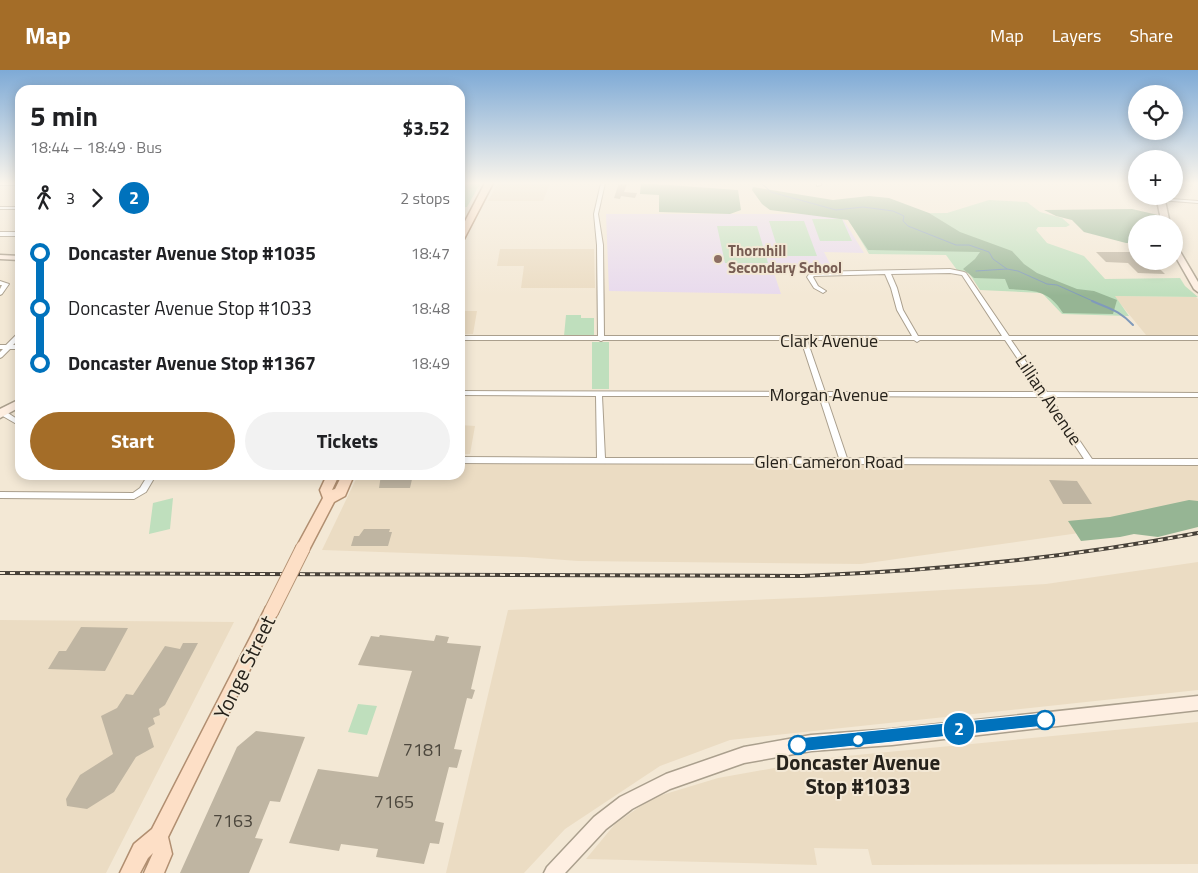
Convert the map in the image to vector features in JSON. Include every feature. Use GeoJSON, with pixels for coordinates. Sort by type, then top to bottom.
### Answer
{"type":"FeatureCollection","features":[{"type":"Feature","properties":{"kind":"main road","name":"Yonge Street"},"geometry":{"type":"LineString","coordinates":[[329,498],[326,490],[331,480]]}},
{"type":"Feature","properties":{"kind":"main road","name":"Yonge Street"},"geometry":{"type":"LineString","coordinates":[[130,873],[141,851],[159,836],[329,498],[340,492],[346,480]]}},
{"type":"Feature","properties":{"kind":"main road","name":"Yonge Street"},"geometry":{"type":"LineString","coordinates":[[154,873],[163,854],[159,836]]}},
{"type":"Feature","properties":{"kind":"street"},"geometry":{"type":"LineString","coordinates":[[597,220],[600,244],[601,339]]}},
{"type":"Feature","properties":{"kind":"street"},"geometry":{"type":"LineString","coordinates":[[0,234],[15,234]]}},
{"type":"Feature","properties":{"kind":"street"},"geometry":{"type":"LineString","coordinates":[[0,257],[15,258]]}},
{"type":"Feature","properties":{"kind":"street"},"geometry":{"type":"LineString","coordinates":[[1183,263],[1198,289]]}},
{"type":"Feature","properties":{"kind":"street","name":"Lillian Avenue"},"geometry":{"type":"LineString","coordinates":[[886,272],[950,271],[964,274],[1089,461]]}},
{"type":"Feature","properties":{"kind":"street"},"geometry":{"type":"LineString","coordinates":[[822,291],[814,284],[810,277],[812,274],[886,272],[900,310],[917,340]]}},
{"type":"Feature","properties":{"kind":"street"},"geometry":{"type":"LineString","coordinates":[[0,283],[6,284],[6,288],[0,293]]}},
{"type":"Feature","properties":{"kind":"street","name":"Clark Avenue"},"geometry":{"type":"LineString","coordinates":[[465,338],[1008,340],[1198,338]]}},
{"type":"Feature","properties":{"kind":"street"},"geometry":{"type":"LineString","coordinates":[[0,356],[15,339]]}},
{"type":"Feature","properties":{"kind":"street"},"geometry":{"type":"LineString","coordinates":[[804,340],[844,461]]}},
{"type":"Feature","properties":{"kind":"street"},"geometry":{"type":"LineString","coordinates":[[0,347],[15,347]]}},
{"type":"Feature","properties":{"kind":"street","name":"Morgan Avenue"},"geometry":{"type":"LineString","coordinates":[[465,393],[1198,395]]}},
{"type":"Feature","properties":{"kind":"street"},"geometry":{"type":"LineString","coordinates":[[599,394],[601,459]]}},
{"type":"Feature","properties":{"kind":"street"},"geometry":{"type":"LineString","coordinates":[[15,405],[2,414],[15,421]]}},
{"type":"Feature","properties":{"kind":"street","name":"Glen Cameron Road"},"geometry":{"type":"LineString","coordinates":[[465,460],[1198,462]]}},
{"type":"Feature","properties":{"kind":"street"},"geometry":{"type":"LineString","coordinates":[[0,495],[134,496],[143,490],[149,480]]}},
{"type":"Feature","properties":{"kind":"street"},"geometry":{"type":"LineString","coordinates":[[553,873],[600,823],[626,803],[666,782],[744,754],[811,743],[892,737],[1198,704]]}},
{"type":"Feature","properties":{"kind":"shaded area","name":"Thornhill Secondary School"},"geometry":{"type":"Polygon","coordinates":[[[606,220],[844,220],[864,253],[824,252],[831,266],[772,267],[781,294],[609,291],[606,220]]]}},
{"type":"Feature","properties":{"kind":"shaded area"},"geometry":{"type":"Polygon","coordinates":[[[500,249],[594,249],[595,288],[521,288],[524,266],[497,266],[500,249]]]}},
{"type":"Feature","properties":{"kind":"shaded area"},"geometry":{"type":"Polygon","coordinates":[[[1114,296],[1196,297],[1198,299],[1198,335],[1146,335],[1114,296]]]}},
{"type":"Feature","properties":{"kind":"shaded area"},"geometry":{"type":"Polygon","coordinates":[[[465,311],[477,311],[473,334],[465,334],[465,311]]]}},
{"type":"Feature","properties":{"kind":"shaded area"},"geometry":{"type":"Polygon","coordinates":[[[465,425],[475,426],[470,454],[465,454],[465,425]]]}},
{"type":"Feature","properties":{"kind":"shaded area"},"geometry":{"type":"Polygon","coordinates":[[[465,463],[1198,466],[1198,516],[861,564],[578,561],[524,557],[322,550],[356,480],[465,480],[465,463]]]}},
{"type":"Feature","properties":{"kind":"shaded area"},"geometry":{"type":"Polygon","coordinates":[[[1198,562],[1198,690],[730,740],[660,766],[565,829],[524,873],[446,873],[508,610],[822,597],[1046,584],[1198,562]]]}},
{"type":"Feature","properties":{"kind":"shaded area"},"geometry":{"type":"Polygon","coordinates":[[[0,620],[234,622],[106,873],[0,873],[0,620]]]}},
{"type":"Feature","properties":{"kind":"shaded area"},"geometry":{"type":"Polygon","coordinates":[[[1198,722],[1198,864],[872,865],[868,849],[814,848],[817,865],[586,859],[615,824],[652,798],[718,778],[836,757],[1198,722]]]}},
{"type":"Feature","properties":{"kind":"green space"},"geometry":{"type":"Polygon","coordinates":[[[813,220],[843,220],[852,241],[820,241],[813,220]]]}},
{"type":"Feature","properties":{"kind":"green space"},"geometry":{"type":"Polygon","coordinates":[[[848,220],[941,220],[960,232],[1012,251],[1024,264],[1037,273],[1077,289],[1094,291],[1117,300],[1113,314],[1063,313],[1052,299],[1046,295],[1033,291],[1009,289],[1005,279],[974,278],[963,269],[980,252],[868,250],[848,220]]]}},
{"type":"Feature","properties":{"kind":"green space"},"geometry":{"type":"Polygon","coordinates":[[[849,220],[1065,220],[1070,225],[1066,227],[1038,227],[1036,230],[1047,243],[1084,256],[1105,279],[1180,278],[1185,286],[1198,297],[1115,296],[1129,316],[1062,314],[1042,293],[980,290],[969,273],[957,270],[946,255],[869,254],[849,220]]]}},
{"type":"Feature","properties":{"kind":"green space"},"geometry":{"type":"Polygon","coordinates":[[[1072,220],[1128,220],[1128,243],[1084,232],[1072,220]]]}},
{"type":"Feature","properties":{"kind":"green space"},"geometry":{"type":"Polygon","coordinates":[[[769,221],[804,221],[817,256],[780,256],[769,221]]]}},
{"type":"Feature","properties":{"kind":"green space"},"geometry":{"type":"Polygon","coordinates":[[[717,226],[757,226],[768,263],[725,263],[717,226]]]}},
{"type":"Feature","properties":{"kind":"green space"},"geometry":{"type":"Polygon","coordinates":[[[566,315],[581,315],[581,318],[594,318],[594,336],[564,336],[566,315]]]}},
{"type":"Feature","properties":{"kind":"green space"},"geometry":{"type":"Polygon","coordinates":[[[592,342],[609,342],[609,389],[592,389],[592,342]]]}},
{"type":"Feature","properties":{"kind":"green space"},"geometry":{"type":"Polygon","coordinates":[[[173,498],[170,529],[149,534],[153,503],[173,498]]]}},
{"type":"Feature","properties":{"kind":"green space"},"geometry":{"type":"Polygon","coordinates":[[[1189,500],[1198,501],[1198,527],[1158,537],[1134,534],[1081,541],[1068,521],[1110,517],[1189,500]]]}},
{"type":"Feature","properties":{"kind":"green space"},"geometry":{"type":"Polygon","coordinates":[[[358,704],[377,706],[367,735],[348,732],[358,704]]]}},
{"type":"Feature","properties":{"kind":"building"},"geometry":{"type":"Polygon","coordinates":[[[1096,252],[1128,252],[1128,263],[1106,262],[1096,252]]]}},
{"type":"Feature","properties":{"kind":"building"},"geometry":{"type":"Polygon","coordinates":[[[1135,270],[1161,270],[1165,274],[1138,273],[1135,270]]]}},
{"type":"Feature","properties":{"kind":"building"},"geometry":{"type":"Polygon","coordinates":[[[380,480],[412,480],[410,488],[379,488],[380,480]]]}},
{"type":"Feature","properties":{"kind":"building"},"geometry":{"type":"Polygon","coordinates":[[[1049,480],[1077,481],[1092,504],[1063,504],[1049,480]]]}},
{"type":"Feature","properties":{"kind":"building"},"geometry":{"type":"Polygon","coordinates":[[[364,529],[390,529],[389,532],[392,532],[388,546],[351,546],[354,536],[359,536],[364,529]]]}},
{"type":"Feature","properties":{"kind":"building"},"geometry":{"type":"Polygon","coordinates":[[[81,627],[128,628],[105,671],[48,669],[59,651],[66,651],[81,627]]]}},
{"type":"Feature","properties":{"kind":"building"},"geometry":{"type":"Polygon","coordinates":[[[380,635],[434,641],[436,635],[449,637],[447,643],[481,646],[471,689],[475,690],[472,699],[467,698],[454,749],[462,750],[457,768],[449,767],[435,821],[444,823],[439,844],[430,843],[424,864],[376,857],[378,849],[341,844],[339,851],[289,843],[318,769],[378,777],[412,671],[358,665],[371,636],[379,637],[380,635]]]}},
{"type":"Feature","properties":{"kind":"building"},"geometry":{"type":"Polygon","coordinates":[[[183,643],[198,643],[165,705],[159,709],[160,715],[153,718],[155,724],[148,728],[154,747],[136,757],[114,792],[87,809],[67,806],[66,799],[80,775],[113,754],[101,716],[117,708],[126,694],[133,695],[165,646],[180,649],[183,643]]]}},
{"type":"Feature","properties":{"kind":"building"},"geometry":{"type":"Polygon","coordinates":[[[256,731],[305,737],[280,802],[270,801],[255,838],[263,839],[249,873],[180,873],[237,747],[256,731]]]}},
{"type":"Feature","properties":{"kind":"waterway"},"geometry":{"type":"LineString","coordinates":[[903,220],[908,226],[956,245],[969,245],[989,252],[993,259],[1007,269]]}},
{"type":"Feature","properties":{"kind":"waterway"},"geometry":{"type":"LineString","coordinates":[[976,271],[1007,269]]}},
{"type":"Feature","properties":{"kind":"waterway"},"geometry":{"type":"LineString","coordinates":[[1007,269],[1018,271],[1047,284],[1057,285],[1095,302]]}},
{"type":"Feature","properties":{"kind":"waterway"},"geometry":{"type":"LineString","coordinates":[[1092,301],[1119,313],[1133,325]]}},
{"type":"Feature","properties":{"kind":"railway"},"geometry":{"type":"LineString","coordinates":[[0,573],[802,576],[902,571],[1001,562],[1100,550],[1198,533]]}},
{"type":"Feature","properties":{"kind":"bus line","name":"2"},"geometry":{"type":"LineString","coordinates":[[798,745],[892,737],[1045,720]]}},
{"type":"Feature","properties":{"kind":"place","name":"Thornhill Secondary School"},"geometry":{"type":"Point","coordinates":[718,259]}},
{"type":"Feature","properties":{"kind":"place","name":"Doncaster Avenue Stop #1033"},"geometry":{"type":"Point","coordinates":[858,740]}}]}
